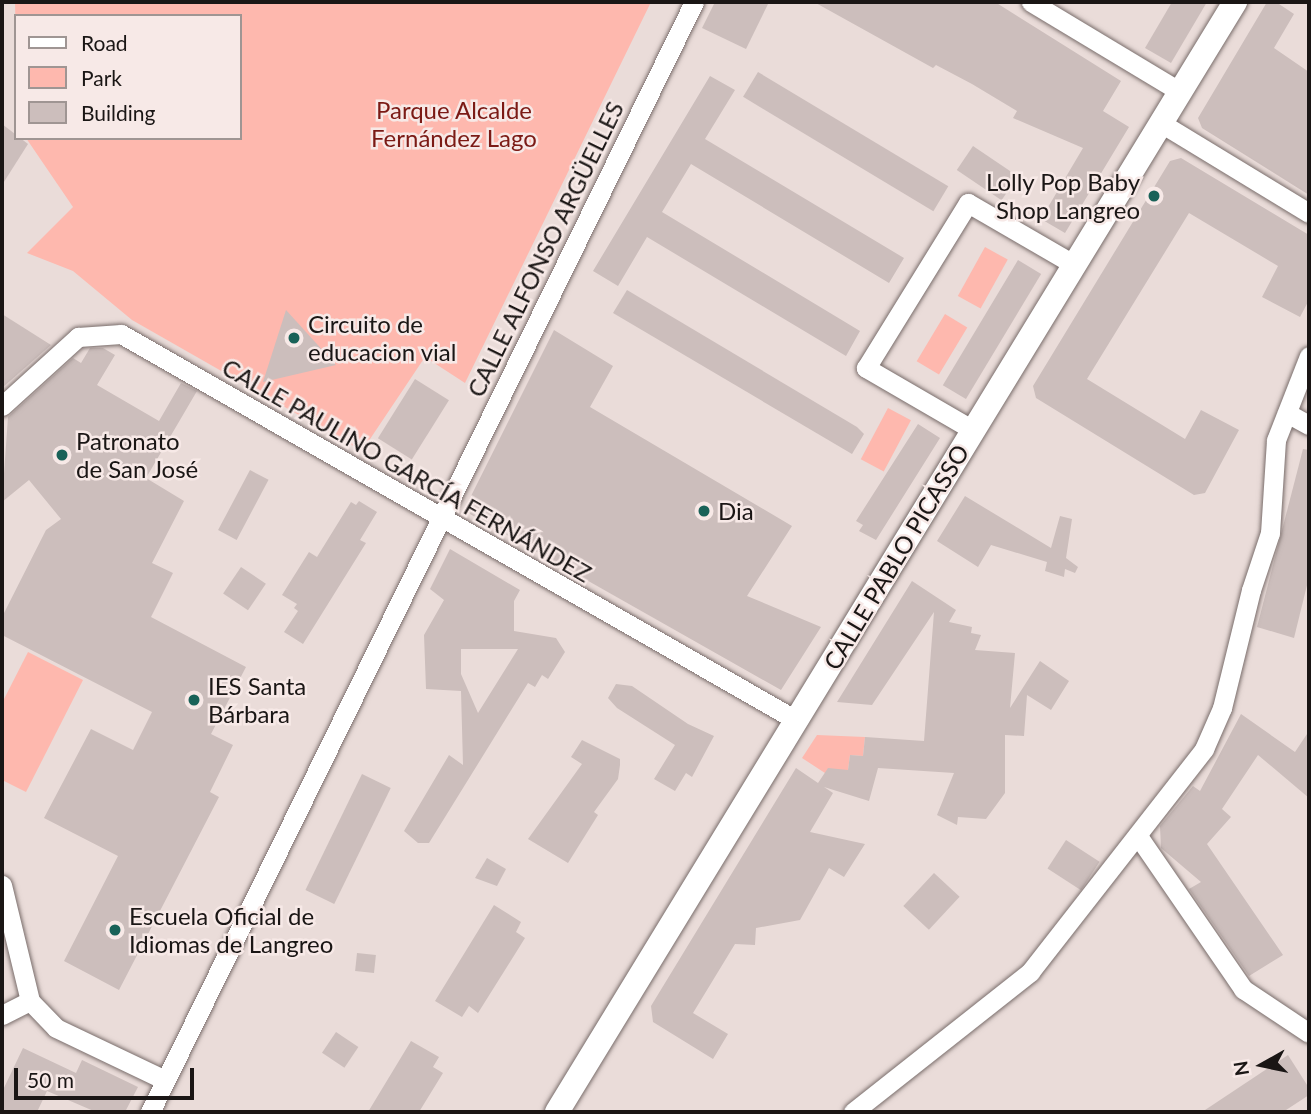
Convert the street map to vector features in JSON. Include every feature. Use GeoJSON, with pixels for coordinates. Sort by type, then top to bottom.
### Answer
{"type":"FeatureCollection","features":[{"type":"Feature","properties":{"kind":"street","name":"CALLE ALFONSO ARGÜELLES"},"geometry":{"type":"LineString","coordinates":[[150,1112],[694,2]]}},
{"type":"Feature","properties":{"kind":"street"},"geometry":{"type":"LineString","coordinates":[[1031,2],[1181,92]]}},
{"type":"Feature","properties":{"kind":"street","name":"CALLE PABLO PICASSO"},"geometry":{"type":"LineString","coordinates":[[557,1112],[1235,2]]}},
{"type":"Feature","properties":{"kind":"street"},"geometry":{"type":"LineString","coordinates":[[1161,123],[1309,213]]}},
{"type":"Feature","properties":{"kind":"street"},"geometry":{"type":"LineString","coordinates":[[973,430],[866,368],[968,203],[1074,265]]}},
{"type":"Feature","properties":{"kind":"street","name":"CALLE PAULINO GARCÍA FERNÁNDEZ"},"geometry":{"type":"LineString","coordinates":[[2,405],[78,337],[121,334],[796,720]]}},
{"type":"Feature","properties":{"kind":"street"},"geometry":{"type":"LineString","coordinates":[[853,1112],[1030,972],[1204,749],[1222,708],[1251,590],[1270,533],[1276,440],[1309,356]]}},
{"type":"Feature","properties":{"kind":"street"},"geometry":{"type":"LineString","coordinates":[[1287,413],[1309,425]]}},
{"type":"Feature","properties":{"kind":"street"},"geometry":{"type":"LineString","coordinates":[[1138,836],[1243,989],[1309,1033]]}},
{"type":"Feature","properties":{"kind":"street"},"geometry":{"type":"LineString","coordinates":[[2,886],[30,1001],[56,1028],[165,1080]]}},
{"type":"Feature","properties":{"kind":"street"},"geometry":{"type":"LineString","coordinates":[[2,1015],[30,1001]]}},
{"type":"Feature","properties":{"kind":"green space","name":"Parque Alcalde Fernández Lago"},"geometry":{"type":"Polygon","coordinates":[[[15,2],[651,2],[465,383],[425,357],[362,451],[132,320],[73,271],[27,253],[73,207],[27,140],[242,140],[242,14],[15,14],[15,2]]]}},
{"type":"Feature","properties":{"kind":"green space"},"geometry":{"type":"Polygon","coordinates":[[[985,247],[1008,260],[981,309],[958,296],[985,247]]]}},
{"type":"Feature","properties":{"kind":"green space"},"geometry":{"type":"Polygon","coordinates":[[[945,314],[967,327],[939,375],[917,361],[945,314]]]}},
{"type":"Feature","properties":{"kind":"green space"},"geometry":{"type":"Polygon","coordinates":[[[888,408],[911,420],[884,471],[861,459],[888,408]]]}},
{"type":"Feature","properties":{"kind":"green space"},"geometry":{"type":"Polygon","coordinates":[[[28,652],[83,680],[26,792],[2,780],[2,703],[28,652]]]}},
{"type":"Feature","properties":{"kind":"green space"},"geometry":{"type":"Polygon","coordinates":[[[817,735],[865,737],[863,756],[850,755],[848,770],[825,773],[802,758],[817,735]]]}},
{"type":"Feature","properties":{"kind":"building"},"geometry":{"type":"Polygon","coordinates":[[[715,2],[769,2],[746,49],[702,28],[715,2]]]}},
{"type":"Feature","properties":{"kind":"building"},"geometry":{"type":"Polygon","coordinates":[[[814,2],[995,2],[1121,81],[1103,111],[1129,127],[1065,233],[1041,219],[1083,148],[1013,118],[1017,111],[972,84],[936,65],[933,68],[814,2]]]}},
{"type":"Feature","properties":{"kind":"building"},"geometry":{"type":"Polygon","coordinates":[[[1172,2],[1207,2],[1171,63],[1145,48],[1172,2]]]}},
{"type":"Feature","properties":{"kind":"building"},"geometry":{"type":"Polygon","coordinates":[[[1267,2],[1276,2],[1294,14],[1274,48],[1309,72],[1309,195],[1202,128],[1198,118],[1267,2]]]}},
{"type":"Feature","properties":{"kind":"building"},"geometry":{"type":"Polygon","coordinates":[[[758,72],[948,186],[933,211],[743,97],[758,72]]]}},
{"type":"Feature","properties":{"kind":"building"},"geometry":{"type":"Polygon","coordinates":[[[710,76],[735,90],[705,139],[904,258],[889,283],[691,164],[662,212],[860,331],[846,356],[647,237],[618,286],[593,271],[710,76]]]}},
{"type":"Feature","properties":{"kind":"building"},"geometry":{"type":"Polygon","coordinates":[[[2,124],[14,133],[14,140],[23,140],[28,144],[2,185],[2,124]]]}},
{"type":"Feature","properties":{"kind":"building"},"geometry":{"type":"Polygon","coordinates":[[[973,146],[1018,176],[1002,200],[957,170],[973,146]]]}},
{"type":"Feature","properties":{"kind":"building"},"geometry":{"type":"Polygon","coordinates":[[[1181,158],[1309,235],[1309,300],[1300,317],[1262,297],[1278,266],[1189,213],[1087,379],[1185,439],[1201,410],[1239,430],[1205,493],[1194,495],[1036,398],[1033,386],[1170,161],[1181,158]]]}},
{"type":"Feature","properties":{"kind":"building"},"geometry":{"type":"Polygon","coordinates":[[[1018,260],[1041,274],[966,399],[943,385],[1018,260]]]}},
{"type":"Feature","properties":{"kind":"building"},"geometry":{"type":"Polygon","coordinates":[[[627,290],[857,427],[864,434],[852,454],[613,313],[627,290]]]}},
{"type":"Feature","properties":{"kind":"building","name":"Circuito de educacion vial"},"geometry":{"type":"Polygon","coordinates":[[[286,310],[336,365],[263,382],[286,310]]]}},
{"type":"Feature","properties":{"kind":"building"},"geometry":{"type":"Polygon","coordinates":[[[2,314],[51,345],[2,388],[2,314]]]}},
{"type":"Feature","properties":{"kind":"building"},"geometry":{"type":"Polygon","coordinates":[[[554,330],[613,366],[590,407],[792,526],[747,596],[821,627],[781,690],[470,514],[467,504],[554,330]]]}},
{"type":"Feature","properties":{"kind":"building"},"geometry":{"type":"Polygon","coordinates":[[[90,348],[103,348],[115,355],[97,385],[159,421],[181,383],[197,391],[146,478],[184,501],[152,563],[173,573],[151,617],[246,667],[211,734],[233,745],[210,792],[219,797],[119,990],[64,961],[118,856],[44,818],[91,729],[133,750],[152,712],[2,635],[2,617],[46,530],[61,519],[29,480],[2,502],[8,417],[73,358],[81,363],[90,348]]]}},
{"type":"Feature","properties":{"kind":"building"},"geometry":{"type":"Polygon","coordinates":[[[415,379],[449,400],[412,460],[378,438],[415,379]]]}},
{"type":"Feature","properties":{"kind":"building"},"geometry":{"type":"Polygon","coordinates":[[[918,424],[940,438],[876,540],[859,531],[863,525],[856,521],[918,424]]]}},
{"type":"Feature","properties":{"kind":"building"},"geometry":{"type":"Polygon","coordinates":[[[1303,449],[1309,450],[1309,577],[1294,638],[1257,627],[1303,449]]]}},
{"type":"Feature","properties":{"kind":"building"},"geometry":{"type":"Polygon","coordinates":[[[250,470],[269,480],[237,540],[218,530],[250,470]]]}},
{"type":"Feature","properties":{"kind":"building"},"geometry":{"type":"Polygon","coordinates":[[[965,496],[1051,548],[1060,516],[1072,519],[1066,558],[1078,567],[1075,573],[1065,569],[1064,577],[1045,571],[1047,562],[991,545],[978,567],[937,541],[965,496]]]}},
{"type":"Feature","properties":{"kind":"building"},"geometry":{"type":"Polygon","coordinates":[[[359,501],[377,512],[360,540],[366,543],[303,644],[284,632],[298,611],[294,608],[297,604],[282,595],[309,552],[317,557],[351,502],[356,505],[359,501]]]}},
{"type":"Feature","properties":{"kind":"building"},"geometry":{"type":"Polygon","coordinates":[[[450,549],[520,590],[514,601],[514,631],[556,638],[565,652],[548,679],[542,675],[535,687],[528,683],[429,843],[418,843],[404,831],[449,755],[463,765],[461,691],[426,689],[424,635],[444,600],[430,589],[450,549]],[[461,649],[461,674],[478,713],[518,649],[461,649]]]}},
{"type":"Feature","properties":{"kind":"building"},"geometry":{"type":"Polygon","coordinates":[[[241,567],[266,584],[248,610],[223,594],[241,567]]]}},
{"type":"Feature","properties":{"kind":"building"},"geometry":{"type":"Polygon","coordinates":[[[912,581],[956,610],[949,622],[972,627],[971,633],[981,635],[975,650],[1015,653],[1010,708],[1040,661],[1069,681],[1051,710],[1027,695],[1024,736],[1005,735],[1005,793],[986,819],[958,817],[957,825],[937,815],[954,773],[878,768],[869,801],[824,787],[833,793],[810,832],[865,844],[844,877],[829,868],[800,920],[756,928],[755,945],[735,944],[693,1013],[728,1034],[713,1059],[653,1022],[651,1006],[796,768],[818,783],[828,768],[848,770],[850,755],[863,756],[865,737],[924,741],[934,612],[872,705],[837,702],[912,581]]]}},
{"type":"Feature","properties":{"kind":"building"},"geometry":{"type":"Polygon","coordinates":[[[616,684],[632,686],[688,724],[714,736],[692,777],[686,773],[675,791],[654,779],[675,745],[617,708],[608,698],[616,684]]]}},
{"type":"Feature","properties":{"kind":"building"},"geometry":{"type":"Polygon","coordinates":[[[1241,714],[1295,752],[1309,731],[1309,798],[1258,755],[1222,809],[1231,817],[1207,844],[1283,955],[1249,976],[1189,889],[1201,882],[1161,848],[1160,826],[1193,786],[1200,791],[1241,714]]]}},
{"type":"Feature","properties":{"kind":"building"},"geometry":{"type":"Polygon","coordinates":[[[582,740],[620,759],[620,765],[618,779],[594,812],[598,815],[568,863],[528,839],[582,764],[571,757],[582,740]]]}},
{"type":"Feature","properties":{"kind":"building"},"geometry":{"type":"Polygon","coordinates":[[[362,774],[391,788],[334,904],[305,890],[362,774]]]}},
{"type":"Feature","properties":{"kind":"building"},"geometry":{"type":"Polygon","coordinates":[[[1066,840],[1100,862],[1081,890],[1047,869],[1066,840]]]}},
{"type":"Feature","properties":{"kind":"building"},"geometry":{"type":"Polygon","coordinates":[[[487,858],[506,869],[497,886],[475,878],[487,858]]]}},
{"type":"Feature","properties":{"kind":"building"},"geometry":{"type":"Polygon","coordinates":[[[934,873],[960,897],[929,930],[903,906],[934,873]]]}},
{"type":"Feature","properties":{"kind":"building"},"geometry":{"type":"Polygon","coordinates":[[[494,905],[521,922],[516,932],[525,938],[478,1013],[469,1006],[462,1017],[435,1001],[494,905]]]}},
{"type":"Feature","properties":{"kind":"building"},"geometry":{"type":"Polygon","coordinates":[[[357,953],[376,955],[374,973],[355,971],[357,953]]]}},
{"type":"Feature","properties":{"kind":"building"},"geometry":{"type":"Polygon","coordinates":[[[336,1032],[358,1047],[344,1068],[322,1053],[336,1032]]]}},
{"type":"Feature","properties":{"kind":"building"},"geometry":{"type":"Polygon","coordinates":[[[411,1041],[439,1057],[433,1067],[443,1073],[419,1112],[368,1112],[411,1041]]]}},
{"type":"Feature","properties":{"kind":"building"},"geometry":{"type":"Polygon","coordinates":[[[23,1048],[76,1073],[82,1060],[138,1087],[125,1112],[96,1112],[47,1091],[37,1112],[2,1112],[2,1092],[23,1048]]]}},
{"type":"Feature","properties":{"kind":"building"},"geometry":{"type":"Polygon","coordinates":[[[1288,1055],[1309,1088],[1309,1095],[1283,1112],[1202,1112],[1288,1055]]]}},
{"type":"Feature","properties":{"kind":"place","name":"Lolly Pop Baby Shop Langreo"},"geometry":{"type":"Point","coordinates":[1154,196]}},
{"type":"Feature","properties":{"kind":"place","name":"Circuito de educacion vial"},"geometry":{"type":"Point","coordinates":[294,338]}},
{"type":"Feature","properties":{"kind":"place","name":"Patronato de San José"},"geometry":{"type":"Point","coordinates":[62,455]}},
{"type":"Feature","properties":{"kind":"place","name":"Dia"},"geometry":{"type":"Point","coordinates":[704,511]}},
{"type":"Feature","properties":{"kind":"place","name":"IES Santa Bárbara"},"geometry":{"type":"Point","coordinates":[194,700]}},
{"type":"Feature","properties":{"kind":"place","name":"Escuela Oficial de Idiomas de Langreo"},"geometry":{"type":"Point","coordinates":[115,930]}}]}
